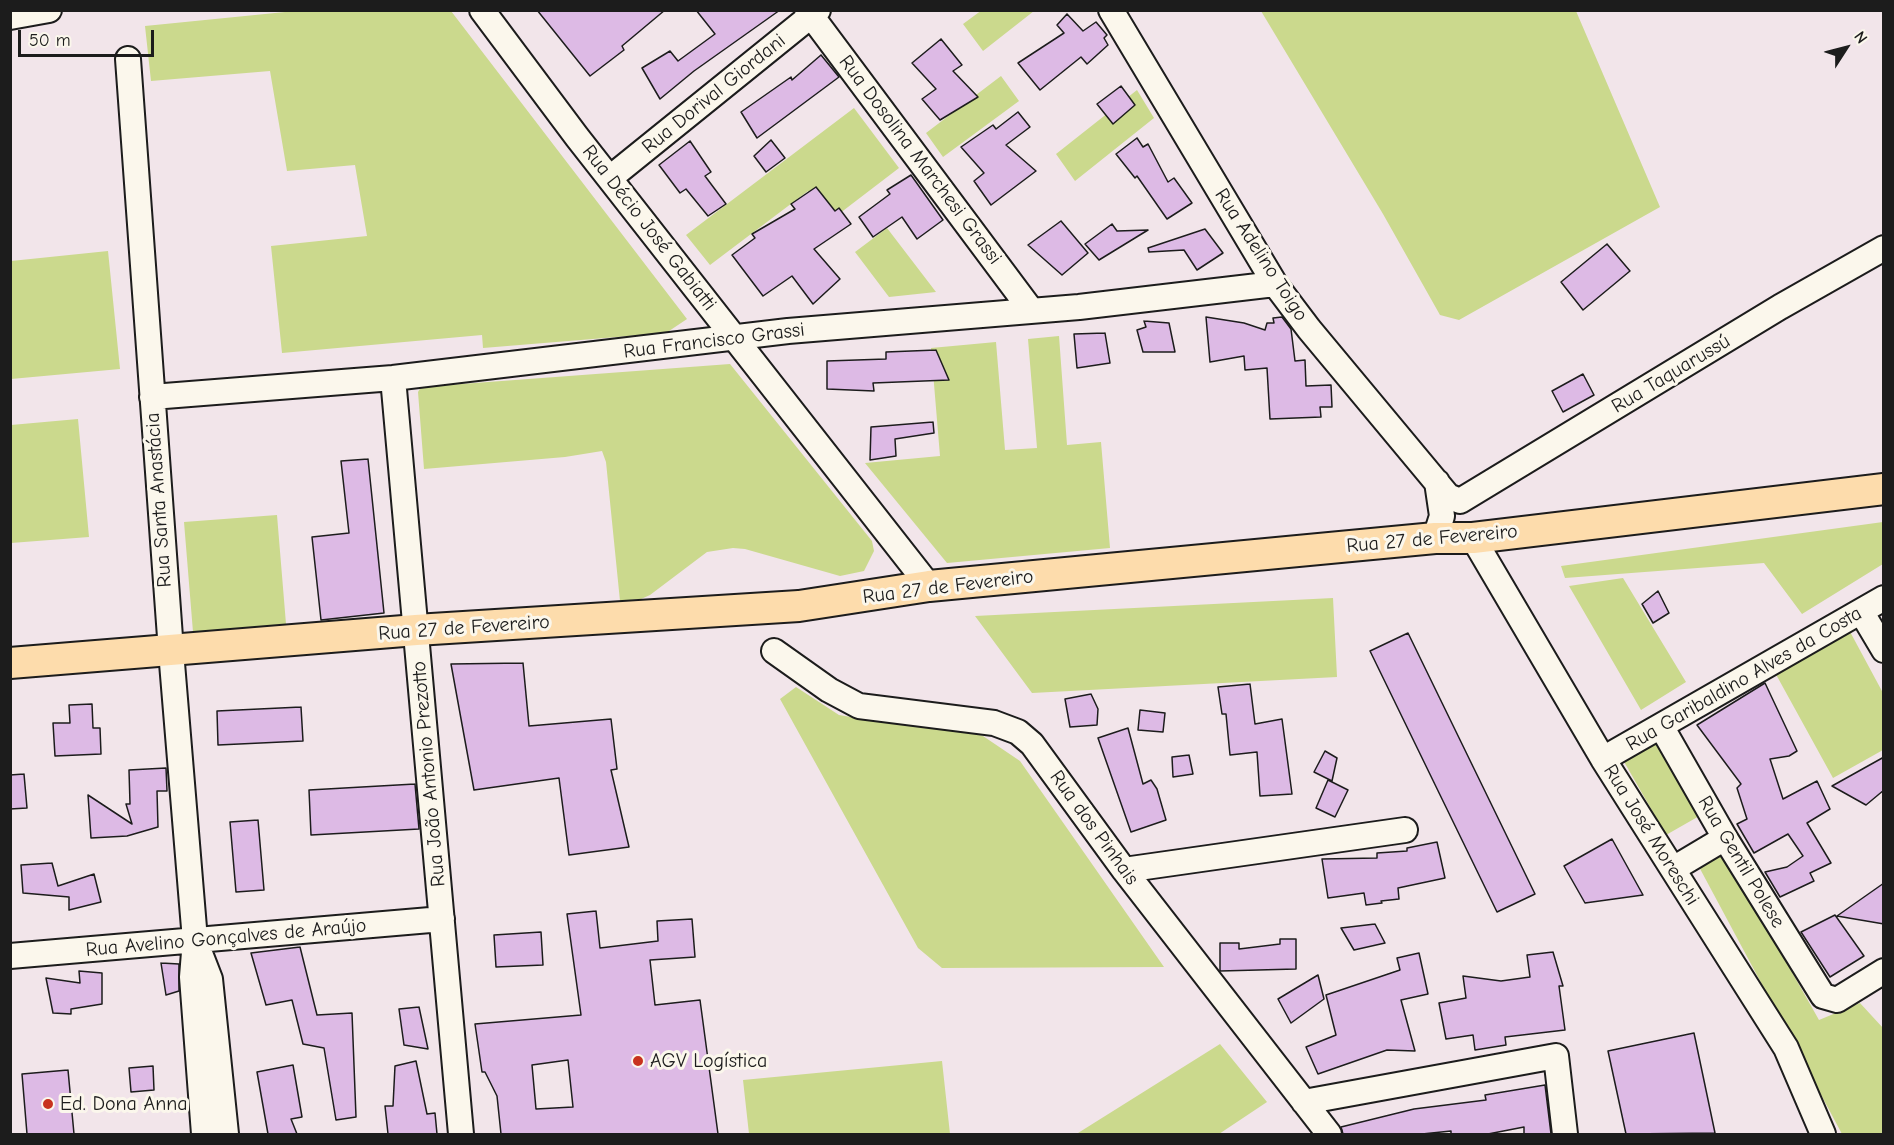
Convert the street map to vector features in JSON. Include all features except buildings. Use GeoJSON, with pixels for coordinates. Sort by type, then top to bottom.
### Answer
{"type":"FeatureCollection","features":[{"type":"Feature","properties":{"kind":"main road","name":"Rua 27 de Fevereiro"},"geometry":{"type":"LineString","coordinates":[[10,663],[416,630],[799,606],[929,586],[1435,538],[1473,537],[1884,489]]}},
{"type":"Feature","properties":{"kind":"street"},"geometry":{"type":"LineString","coordinates":[[10,17],[49,10]]}},
{"type":"Feature","properties":{"kind":"street","name":"Rua Décio José Gabiatti"},"geometry":{"type":"LineString","coordinates":[[482,10],[610,178],[929,586]]}},
{"type":"Feature","properties":{"kind":"street","name":"Rua Adelino Toigo"},"geometry":{"type":"LineString","coordinates":[[1111,10],[1275,284],[1309,329],[1448,496],[1460,501]]}},
{"type":"Feature","properties":{"kind":"street","name":"Rua Dorival Giordani"},"geometry":{"type":"LineString","coordinates":[[610,178],[812,12]]}},
{"type":"Feature","properties":{"kind":"street","name":"Rua Dosolina Marchesi Grassi"},"geometry":{"type":"LineString","coordinates":[[812,12],[1030,310]]}},
{"type":"Feature","properties":{"kind":"street","name":"Rua Santa Anastácia"},"geometry":{"type":"LineString","coordinates":[[128,59],[171,651],[195,940],[210,979],[206,1043],[214,1124]]}},
{"type":"Feature","properties":{"kind":"street","name":"Rua Taquarussú"},"geometry":{"type":"LineString","coordinates":[[1460,501],[1780,307],[1884,248]]}},
{"type":"Feature","properties":{"kind":"street","name":"Rua Francisco Grassi"},"geometry":{"type":"LineString","coordinates":[[152,397],[393,378],[736,338],[1275,284]]}},
{"type":"Feature","properties":{"kind":"street","name":"Rua João Antonio Prezotto"},"geometry":{"type":"LineString","coordinates":[[393,378],[461,1134]]}},
{"type":"Feature","properties":{"kind":"street"},"geometry":{"type":"LineString","coordinates":[[1435,538],[1442,516],[1437,482]]}},
{"type":"Feature","properties":{"kind":"street","name":"Rua José Moreschi"},"geometry":{"type":"LineString","coordinates":[[1473,537],[1603,759],[1786,1048],[1823,1134]]}},
{"type":"Feature","properties":{"kind":"street","name":"Rua Garibaldino Alves da Costa"},"geometry":{"type":"LineString","coordinates":[[1603,759],[1862,613],[1884,598]]}},
{"type":"Feature","properties":{"kind":"street"},"geometry":{"type":"LineString","coordinates":[[1862,613],[1884,650]]}},
{"type":"Feature","properties":{"kind":"street","name":"Rua dos Pinhais"},"geometry":{"type":"LineString","coordinates":[[774,651],[795,668],[859,706],[994,723],[1018,732],[1032,744],[1124,870],[1329,1134]]}},
{"type":"Feature","properties":{"kind":"street","name":"Rua Gentil Polese"},"geometry":{"type":"LineString","coordinates":[[1660,726],[1725,838],[1823,996],[1837,1000],[1884,971]]}},
{"type":"Feature","properties":{"kind":"street"},"geometry":{"type":"LineString","coordinates":[[1124,870],[1405,830]]}},
{"type":"Feature","properties":{"kind":"street"},"geometry":{"type":"LineString","coordinates":[[1673,869],[1725,838]]}},
{"type":"Feature","properties":{"kind":"street","name":"Rua Avelino Gonçalves de Araújo"},"geometry":{"type":"LineString","coordinates":[[10,956],[442,919]]}},
{"type":"Feature","properties":{"kind":"street"},"geometry":{"type":"LineString","coordinates":[[1304,1102],[1556,1056],[1565,1134]]}},
{"type":"Feature","properties":{"kind":"green space"},"geometry":{"type":"Polygon","coordinates":[[[982,10],[1034,11],[983,51],[963,24],[982,10]]]}},
{"type":"Feature","properties":{"kind":"green space"},"geometry":{"type":"Polygon","coordinates":[[[295,11],[451,11],[687,319],[666,333],[483,348],[482,335],[282,353],[271,246],[367,236],[355,165],[287,171],[270,71],[151,81],[145,26],[295,11]]]}},
{"type":"Feature","properties":{"kind":"green space"},"geometry":{"type":"Polygon","coordinates":[[[1261,11],[1576,11],[1660,207],[1459,320],[1440,315],[1383,214],[1261,11]]]}},
{"type":"Feature","properties":{"kind":"green space"},"geometry":{"type":"Polygon","coordinates":[[[1001,76],[1019,101],[943,157],[926,133],[1001,76]]]}},
{"type":"Feature","properties":{"kind":"green space"},"geometry":{"type":"Polygon","coordinates":[[[1137,90],[1154,118],[1075,181],[1056,154],[1137,90]]]}},
{"type":"Feature","properties":{"kind":"green space"},"geometry":{"type":"Polygon","coordinates":[[[854,108],[899,168],[831,220],[808,191],[710,265],[686,235],[854,108]]]}},
{"type":"Feature","properties":{"kind":"green space"},"geometry":{"type":"Polygon","coordinates":[[[887,228],[936,292],[889,297],[855,252],[887,228]]]}},
{"type":"Feature","properties":{"kind":"green space"},"geometry":{"type":"Polygon","coordinates":[[[108,251],[120,369],[11,379],[11,261],[108,251]]]}},
{"type":"Feature","properties":{"kind":"green space"},"geometry":{"type":"Polygon","coordinates":[[[1059,336],[1067,445],[1101,442],[1110,548],[947,563],[865,463],[940,456],[931,348],[996,342],[1005,450],[1037,448],[1028,339],[1059,336]]]}},
{"type":"Feature","properties":{"kind":"green space"},"geometry":{"type":"Polygon","coordinates":[[[730,364],[872,541],[874,551],[864,571],[840,576],[745,549],[733,548],[707,552],[650,595],[641,599],[620,601],[606,462],[602,451],[565,457],[424,469],[418,392],[421,387],[730,364]]]}},
{"type":"Feature","properties":{"kind":"green space"},"geometry":{"type":"Polygon","coordinates":[[[78,419],[89,537],[11,543],[11,425],[78,419]]]}},
{"type":"Feature","properties":{"kind":"green space"},"geometry":{"type":"Polygon","coordinates":[[[277,515],[286,624],[193,632],[184,522],[277,515]]]}},
{"type":"Feature","properties":{"kind":"green space"},"geometry":{"type":"Polygon","coordinates":[[[1883,522],[1883,564],[1802,614],[1764,563],[1565,578],[1561,566],[1883,522]]]}},
{"type":"Feature","properties":{"kind":"green space"},"geometry":{"type":"Polygon","coordinates":[[[1623,578],[1686,682],[1641,710],[1569,586],[1623,578]]]}},
{"type":"Feature","properties":{"kind":"green space"},"geometry":{"type":"Polygon","coordinates":[[[1333,598],[1337,677],[1032,693],[975,616],[1333,598]]]}},
{"type":"Feature","properties":{"kind":"green space"},"geometry":{"type":"Polygon","coordinates":[[[1848,628],[1883,693],[1883,750],[1833,778],[1773,669],[1848,628]]]}},
{"type":"Feature","properties":{"kind":"green space"},"geometry":{"type":"Polygon","coordinates":[[[796,687],[839,715],[886,723],[944,724],[983,736],[1020,761],[1164,967],[942,968],[918,948],[780,699],[796,687]]]}},
{"type":"Feature","properties":{"kind":"green space"},"geometry":{"type":"Polygon","coordinates":[[[1655,732],[1701,815],[1666,835],[1619,753],[1655,732]]]}},
{"type":"Feature","properties":{"kind":"green space"},"geometry":{"type":"Polygon","coordinates":[[[1724,852],[1819,1020],[1860,1003],[1883,1028],[1883,1134],[1842,1134],[1698,865],[1724,852]]]}},
{"type":"Feature","properties":{"kind":"green space"},"geometry":{"type":"Polygon","coordinates":[[[1220,1044],[1267,1102],[1219,1134],[1078,1133],[1220,1044]]]}},
{"type":"Feature","properties":{"kind":"green space"},"geometry":{"type":"Polygon","coordinates":[[[942,1061],[950,1134],[749,1134],[743,1080],[942,1061]]]}},
{"type":"Feature","properties":{"kind":"place","name":"AGV Logística"},"geometry":{"type":"Point","coordinates":[638,1061]}},
{"type":"Feature","properties":{"kind":"place","name":"Ed. Dona Anna"},"geometry":{"type":"Point","coordinates":[48,1104]}}]}
